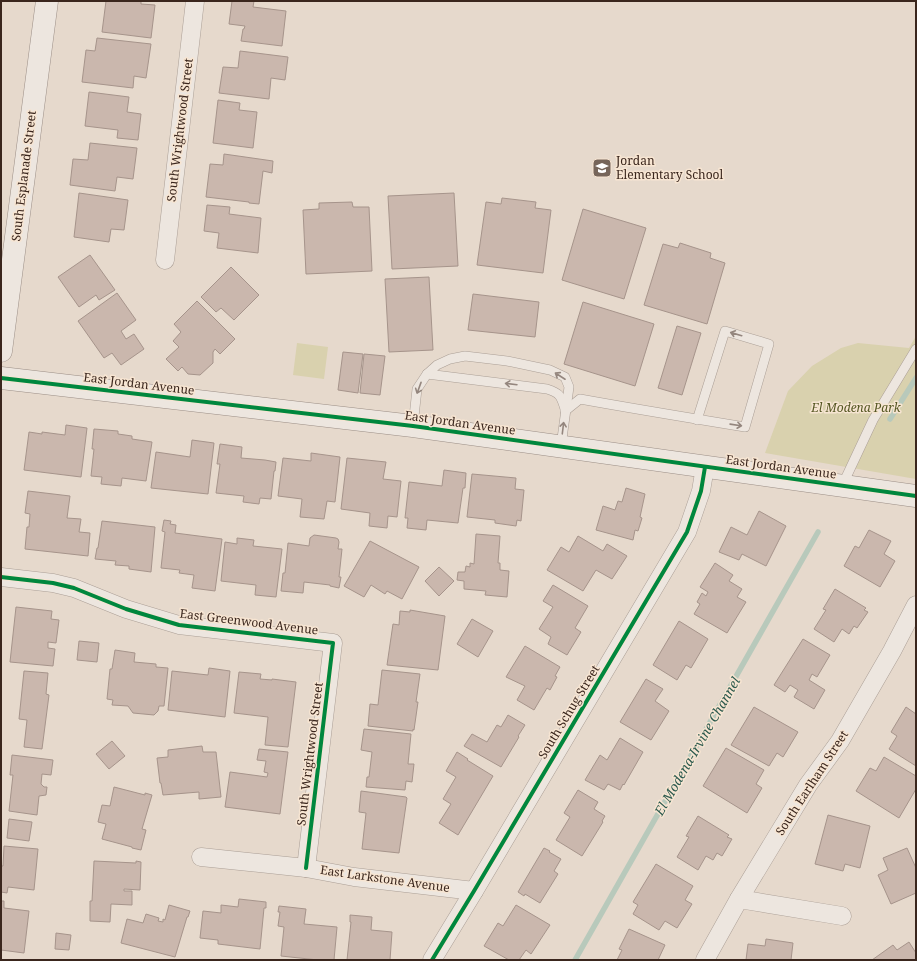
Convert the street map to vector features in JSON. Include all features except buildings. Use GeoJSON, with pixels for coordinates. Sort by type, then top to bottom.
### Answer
{"type":"FeatureCollection","features":[{"type":"Feature","properties":{"kind":"street","name":"South Esplanade Street"},"geometry":{"type":"LineString","coordinates":[[1,351],[47,1]]}},
{"type":"Feature","properties":{"kind":"street","name":"South Wrightwood Street"},"geometry":{"type":"LineString","coordinates":[[165,260],[195,1]]}},
{"type":"Feature","properties":{"kind":"street","name":"East Jordan Avenue"},"geometry":{"type":"LineString","coordinates":[[1,378],[413,426],[916,496]]}},
{"type":"Feature","properties":{"kind":"street","name":"South Schug Street"},"geometry":{"type":"LineString","coordinates":[[432,960],[687,532],[701,492],[705,466]]}},
{"type":"Feature","properties":{"kind":"street","name":"East Greenwood Avenue"},"geometry":{"type":"LineString","coordinates":[[1,577],[53,583],[74,588],[126,609],[179,625],[333,643]]}},
{"type":"Feature","properties":{"kind":"street","name":"South Earlham Street"},"geometry":{"type":"LineString","coordinates":[[705,960],[739,899],[808,785],[840,742],[892,651],[916,605]]}},
{"type":"Feature","properties":{"kind":"street","name":"South Wrightwood Street"},"geometry":{"type":"LineString","coordinates":[[306,868],[333,643]]}},
{"type":"Feature","properties":{"kind":"street","name":"East Larkstone Avenue"},"geometry":{"type":"LineString","coordinates":[[201,857],[306,868],[354,877],[474,891]]}},
{"type":"Feature","properties":{"kind":"street"},"geometry":{"type":"LineString","coordinates":[[739,899],[842,916]]}},
{"type":"Feature","properties":{"kind":"lane"},"geometry":{"type":"LineString","coordinates":[[565,411],[580,399],[697,420],[745,427],[769,344],[725,331],[697,420]]}},
{"type":"Feature","properties":{"kind":"lane"},"geometry":{"type":"LineString","coordinates":[[842,486],[873,420],[916,349]]}},
{"type":"Feature","properties":{"kind":"lane"},"geometry":{"type":"LineString","coordinates":[[413,426],[417,389],[426,374],[437,365],[450,359],[465,356],[514,362],[550,370],[565,378],[569,387],[561,446]]}},
{"type":"Feature","properties":{"kind":"lane"},"geometry":{"type":"LineString","coordinates":[[426,374],[547,389],[560,396],[565,411]]}},
{"type":"Feature","properties":{"kind":"green space","name":"El Modena Park"},"geometry":{"type":"Polygon","coordinates":[[[916,336],[916,479],[765,453],[788,391],[812,366],[841,348],[858,343],[909,348],[916,336]]]}},
{"type":"Feature","properties":{"kind":"green space"},"geometry":{"type":"Polygon","coordinates":[[[297,343],[328,347],[324,379],[293,375],[297,343]]]}},
{"type":"Feature","properties":{"kind":"waterway","name":"El Modena-Irvine Channel"},"geometry":{"type":"LineString","coordinates":[[890,419],[916,378]]}},
{"type":"Feature","properties":{"kind":"waterway","name":"El Modena-Irvine Channel"},"geometry":{"type":"LineString","coordinates":[[575,960],[818,532]]}},
{"type":"Feature","properties":{"kind":"cycle path"},"geometry":{"type":"LineString","coordinates":[[1,378],[413,426],[916,496]]}},
{"type":"Feature","properties":{"kind":"cycle path"},"geometry":{"type":"LineString","coordinates":[[432,960],[687,532],[701,491],[705,467]]}},
{"type":"Feature","properties":{"kind":"cycle path"},"geometry":{"type":"LineString","coordinates":[[1,577],[53,583],[74,588],[126,609],[179,625],[333,643],[306,868]]}},
{"type":"Feature","properties":{"kind":"place","name":"Jordan Elementary School"},"geometry":{"type":"Point","coordinates":[602,168]}}]}
